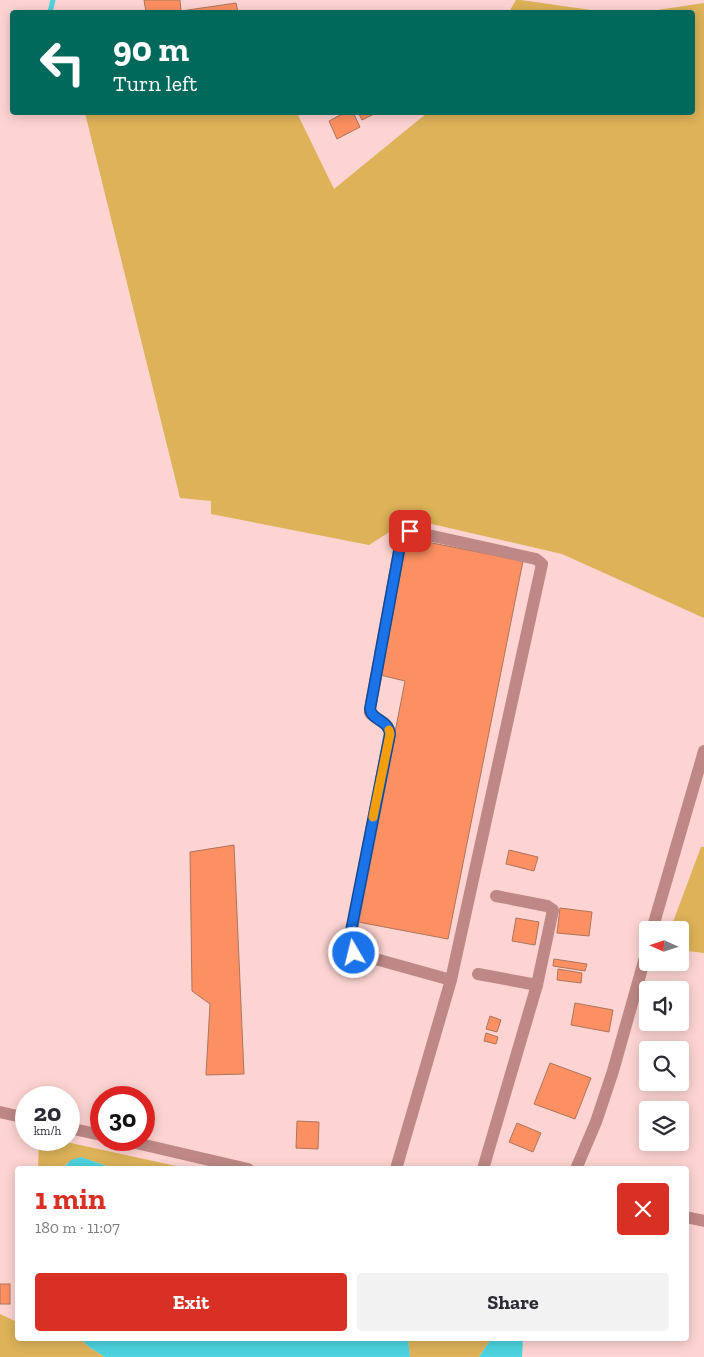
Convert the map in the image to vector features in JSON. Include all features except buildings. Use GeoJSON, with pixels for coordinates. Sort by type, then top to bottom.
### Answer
{"type":"FeatureCollection","features":[{"type":"Feature","properties":{"kind":"street"},"geometry":{"type":"LineString","coordinates":[[397,1166],[451,980],[542,564],[536,559],[410,531],[402,535],[370,709],[373,716],[387,724],[390,734],[349,945],[354,953],[451,980]]}},
{"type":"Feature","properties":{"kind":"street"},"geometry":{"type":"LineString","coordinates":[[655,921],[704,751]]}},
{"type":"Feature","properties":{"kind":"street"},"geometry":{"type":"LineString","coordinates":[[484,1166],[537,985],[554,910],[548,906],[496,896]]}},
{"type":"Feature","properties":{"kind":"street"},"geometry":{"type":"LineString","coordinates":[[577,1166],[596,1122],[613,1071],[641,971]]}},
{"type":"Feature","properties":{"kind":"street"},"geometry":{"type":"LineString","coordinates":[[478,974],[537,985]]}},
{"type":"Feature","properties":{"kind":"street"},"geometry":{"type":"LineString","coordinates":[[0,1112],[15,1115]]}},
{"type":"Feature","properties":{"kind":"street"},"geometry":{"type":"LineString","coordinates":[[155,1147],[235,1166]]}},
{"type":"Feature","properties":{"kind":"street"},"geometry":{"type":"LineString","coordinates":[[689,1218],[704,1222]]}},
{"type":"Feature","properties":{"kind":"shaded area"},"geometry":{"type":"Polygon","coordinates":[[[516,0],[521,0],[591,10],[510,10],[516,0]]]}},
{"type":"Feature","properties":{"kind":"shaded area"},"geometry":{"type":"Polygon","coordinates":[[[704,3],[704,618],[562,554],[410,519],[369,545],[211,514],[211,501],[180,498],[85,115],[298,115],[334,189],[425,115],[695,115],[695,10],[657,10],[704,3]]]}},
{"type":"Feature","properties":{"kind":"shaded area"},"geometry":{"type":"Polygon","coordinates":[[[701,847],[704,847],[704,953],[689,951],[689,921],[673,921],[701,847]]]}},
{"type":"Feature","properties":{"kind":"shaded area"},"geometry":{"type":"Polygon","coordinates":[[[80,1145],[90,1147],[90,1151],[107,1151],[176,1166],[106,1166],[81,1157],[64,1166],[38,1166],[39,1151],[80,1151],[80,1145]]]}},
{"type":"Feature","properties":{"kind":"shaded area"},"geometry":{"type":"Polygon","coordinates":[[[0,1314],[15,1321],[15,1341],[83,1341],[105,1357],[0,1357],[0,1314]]]}},
{"type":"Feature","properties":{"kind":"shaded area"},"geometry":{"type":"Polygon","coordinates":[[[408,1341],[490,1341],[479,1357],[410,1357],[408,1341]]]}},
{"type":"Feature","properties":{"kind":"water"},"geometry":{"type":"Polygon","coordinates":[[[81,1157],[106,1166],[65,1166],[71,1160],[81,1157]]]}},
{"type":"Feature","properties":{"kind":"water"},"geometry":{"type":"Polygon","coordinates":[[[83,1341],[408,1341],[410,1357],[105,1357],[83,1341]]]}},
{"type":"Feature","properties":{"kind":"water"},"geometry":{"type":"Polygon","coordinates":[[[490,1341],[523,1341],[522,1357],[479,1357],[490,1341]]]}},
{"type":"Feature","properties":{"kind":"waterway"},"geometry":{"type":"LineString","coordinates":[[50,10],[53,0]]}},
{"type":"Feature","properties":{"kind":"slow traffic"},"geometry":{"type":"LineString","coordinates":[[373,817],[390,734],[389,730]]}},
{"type":"Feature","properties":{"kind":"route"},"geometry":{"type":"LineString","coordinates":[[354,953],[349,945],[349,941],[390,734],[387,724],[373,716],[370,713],[370,709],[402,535],[410,531]]}}]}
